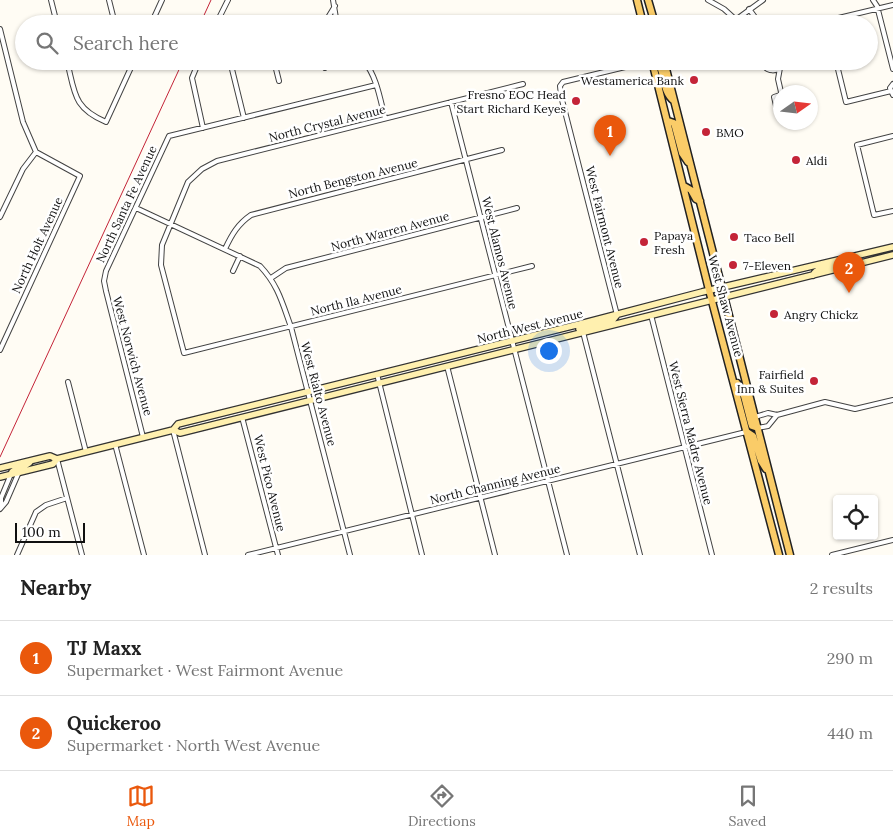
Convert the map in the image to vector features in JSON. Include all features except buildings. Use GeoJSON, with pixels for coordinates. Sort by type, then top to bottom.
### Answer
{"type":"FeatureCollection","features":[{"type":"Feature","properties":{"kind":"main road"},"geometry":{"type":"LineString","coordinates":[[637,0],[641,15]]}},
{"type":"Feature","properties":{"kind":"main road"},"geometry":{"type":"LineString","coordinates":[[648,0],[652,15]]}},
{"type":"Feature","properties":{"kind":"main road","name":"West Shaw Avenue"},"geometry":{"type":"LineString","coordinates":[[655,70],[709,290],[779,555]]}},
{"type":"Feature","properties":{"kind":"main road"},"geometry":{"type":"LineString","coordinates":[[661,70],[668,96],[674,101]]}},
{"type":"Feature","properties":{"kind":"main road","name":"West Shaw Avenue"},"geometry":{"type":"LineString","coordinates":[[666,70],[790,555]]}},
{"type":"Feature","properties":{"kind":"main road"},"geometry":{"type":"LineString","coordinates":[[668,121],[674,123],[682,153],[692,167]]}},
{"type":"Feature","properties":{"kind":"main road"},"geometry":{"type":"LineString","coordinates":[[684,186],[691,190],[694,197],[700,201]]}},
{"type":"Feature","properties":{"kind":"main road","name":"North West Avenue"},"geometry":{"type":"LineString","coordinates":[[0,468],[50,456],[57,459],[86,452],[173,430],[178,424],[617,315],[709,290],[893,246]]}},
{"type":"Feature","properties":{"kind":"main road","name":"North West Avenue"},"geometry":{"type":"LineString","coordinates":[[173,430],[180,433],[892,255]]}},
{"type":"Feature","properties":{"kind":"main road"},"geometry":{"type":"LineString","coordinates":[[813,275],[818,270],[846,262],[850,257]]}},
{"type":"Feature","properties":{"kind":"main road"},"geometry":{"type":"LineString","coordinates":[[567,336],[575,330],[612,321],[617,315]]}},
{"type":"Feature","properties":{"kind":"main road"},"geometry":{"type":"LineString","coordinates":[[732,375],[744,396],[752,426],[758,428]]}},
{"type":"Feature","properties":{"kind":"main road"},"geometry":{"type":"LineString","coordinates":[[747,432],[753,436],[761,461],[770,474]]}},
{"type":"Feature","properties":{"kind":"main road","name":"North West Avenue"},"geometry":{"type":"LineString","coordinates":[[0,477],[53,464],[57,459]]}},
{"type":"Feature","properties":{"kind":"main road"},"geometry":{"type":"LineString","coordinates":[[11,474],[14,470],[28,466],[31,461]]}},
{"type":"Feature","properties":{"kind":"street"},"geometry":{"type":"LineString","coordinates":[[51,0],[55,15]]}},
{"type":"Feature","properties":{"kind":"street"},"geometry":{"type":"LineString","coordinates":[[109,0],[113,15]]}},
{"type":"Feature","properties":{"kind":"street"},"geometry":{"type":"LineString","coordinates":[[155,15],[162,0]]}},
{"type":"Feature","properties":{"kind":"street"},"geometry":{"type":"LineString","coordinates":[[220,15],[228,0]]}},
{"type":"Feature","properties":{"kind":"street"},"geometry":{"type":"LineString","coordinates":[[332,0],[336,15]]}},
{"type":"Feature","properties":{"kind":"street"},"geometry":{"type":"LineString","coordinates":[[708,0],[730,15]]}},
{"type":"Feature","properties":{"kind":"street"},"geometry":{"type":"LineString","coordinates":[[741,15],[763,0]]}},
{"type":"Feature","properties":{"kind":"street"},"geometry":{"type":"LineString","coordinates":[[873,0],[877,7],[893,69]]}},
{"type":"Feature","properties":{"kind":"street"},"geometry":{"type":"LineString","coordinates":[[877,7],[879,0]]}},
{"type":"Feature","properties":{"kind":"street"},"geometry":{"type":"LineString","coordinates":[[850,15],[877,7],[893,5]]}},
{"type":"Feature","properties":{"kind":"street"},"geometry":{"type":"LineString","coordinates":[[330,15],[335,6]]}},
{"type":"Feature","properties":{"kind":"street"},"geometry":{"type":"LineString","coordinates":[[749,9],[753,15]]}},
{"type":"Feature","properties":{"kind":"street"},"geometry":{"type":"LineString","coordinates":[[0,29],[23,122],[36,152],[23,169],[0,217]]}},
{"type":"Feature","properties":{"kind":"street"},"geometry":{"type":"LineString","coordinates":[[69,70],[80,105],[95,117],[106,122],[130,70]]}},
{"type":"Feature","properties":{"kind":"street"},"geometry":{"type":"LineString","coordinates":[[195,70],[192,78],[203,128],[376,86]]}},
{"type":"Feature","properties":{"kind":"street"},"geometry":{"type":"LineString","coordinates":[[232,70],[244,118]]}},
{"type":"Feature","properties":{"kind":"street"},"geometry":{"type":"LineString","coordinates":[[276,70],[279,81]]}},
{"type":"Feature","properties":{"kind":"street"},"geometry":{"type":"LineString","coordinates":[[370,70],[385,118]]}},
{"type":"Feature","properties":{"kind":"street","name":"West Fairmont Avenue"},"geometry":{"type":"LineString","coordinates":[[614,70],[563,82],[560,86],[617,315]]}},
{"type":"Feature","properties":{"kind":"street"},"geometry":{"type":"LineString","coordinates":[[777,70],[771,71],[774,77],[778,79]]}},
{"type":"Feature","properties":{"kind":"street"},"geometry":{"type":"LineString","coordinates":[[779,85],[780,70]]}},
{"type":"Feature","properties":{"kind":"street"},"geometry":{"type":"LineString","coordinates":[[838,70],[846,102],[892,93],[893,84]]}},
{"type":"Feature","properties":{"kind":"street","name":"North Crystal Avenue"},"geometry":{"type":"LineString","coordinates":[[184,353],[161,265],[162,245],[188,182],[202,169],[216,161],[523,84]]}},
{"type":"Feature","properties":{"kind":"street","name":"West Alamos Avenue"},"geometry":{"type":"LineString","coordinates":[[451,102],[567,555]]}},
{"type":"Feature","properties":{"kind":"street","name":"North Santa Fe Avenue"},"geometry":{"type":"LineString","coordinates":[[104,281],[106,271],[169,136],[203,128]]}},
{"type":"Feature","properties":{"kind":"street"},"geometry":{"type":"LineString","coordinates":[[893,136],[857,145],[874,216],[893,211]]}},
{"type":"Feature","properties":{"kind":"street","name":"North Bengston Avenue"},"geometry":{"type":"LineString","coordinates":[[225,249],[231,234],[239,223],[251,215],[502,150]]}},
{"type":"Feature","properties":{"kind":"street","name":"North Holt Avenue"},"geometry":{"type":"LineString","coordinates":[[0,350],[80,176],[36,152]]}},
{"type":"Feature","properties":{"kind":"street","name":"West Rialto Avenue"},"geometry":{"type":"LineString","coordinates":[[136,208],[260,266],[271,278],[279,291],[291,327],[350,555]]}},
{"type":"Feature","properties":{"kind":"street","name":"North Warren Avenue"},"geometry":{"type":"LineString","coordinates":[[271,278],[286,268],[517,208]]}},
{"type":"Feature","properties":{"kind":"street"},"geometry":{"type":"LineString","coordinates":[[233,270],[240,256]]}},
{"type":"Feature","properties":{"kind":"street","name":"North Ila Avenue"},"geometry":{"type":"LineString","coordinates":[[184,353],[532,266]]}},
{"type":"Feature","properties":{"kind":"street","name":"West Norwich Avenue"},"geometry":{"type":"LineString","coordinates":[[104,281],[144,437]]}},
{"type":"Feature","properties":{"kind":"street","name":"West Sierra Madre Avenue"},"geometry":{"type":"LineString","coordinates":[[651,315],[712,555]]}},
{"type":"Feature","properties":{"kind":"street"},"geometry":{"type":"LineString","coordinates":[[583,332],[640,555]]}},
{"type":"Feature","properties":{"kind":"street"},"geometry":{"type":"LineString","coordinates":[[447,366],[495,555]]}},
{"type":"Feature","properties":{"kind":"street"},"geometry":{"type":"LineString","coordinates":[[377,374],[422,555]]}},
{"type":"Feature","properties":{"kind":"street"},"geometry":{"type":"LineString","coordinates":[[68,382],[86,452]]}},
{"type":"Feature","properties":{"kind":"street"},"geometry":{"type":"LineString","coordinates":[[755,417],[768,413],[777,415],[825,402],[853,409],[893,400]]}},
{"type":"Feature","properties":{"kind":"street"},"geometry":{"type":"LineString","coordinates":[[758,428],[768,426],[777,415]]}},
{"type":"Feature","properties":{"kind":"street","name":"West Pico Avenue"},"geometry":{"type":"LineString","coordinates":[[242,417],[278,555]]}},
{"type":"Feature","properties":{"kind":"street"},"geometry":{"type":"LineString","coordinates":[[173,430],[205,555]]}},
{"type":"Feature","properties":{"kind":"street","name":"North Channing Avenue"},"geometry":{"type":"LineString","coordinates":[[248,555],[747,432]]}},
{"type":"Feature","properties":{"kind":"street"},"geometry":{"type":"LineString","coordinates":[[115,444],[144,555]]}},
{"type":"Feature","properties":{"kind":"street"},"geometry":{"type":"LineString","coordinates":[[57,459],[82,555]]}},
{"type":"Feature","properties":{"kind":"street"},"geometry":{"type":"LineString","coordinates":[[0,508],[6,502],[19,472]]}},
{"type":"Feature","properties":{"kind":"street"},"geometry":{"type":"LineString","coordinates":[[0,508],[1,498],[11,474]]}},
{"type":"Feature","properties":{"kind":"street"},"geometry":{"type":"LineString","coordinates":[[17,555],[36,512],[46,505],[67,498]]}},
{"type":"Feature","properties":{"kind":"street"},"geometry":{"type":"LineString","coordinates":[[832,555],[893,540]]}},
{"type":"Feature","properties":{"kind":"street"},"geometry":{"type":"LineString","coordinates":[[861,548],[863,555]]}},
{"type":"Feature","properties":{"kind":"railway"},"geometry":{"type":"LineString","coordinates":[[204,15],[211,0]]}},
{"type":"Feature","properties":{"kind":"railway"},"geometry":{"type":"LineString","coordinates":[[0,457],[179,70]]}},
{"type":"Feature","properties":{"kind":"place","name":"Westamerica Bank"},"geometry":{"type":"Point","coordinates":[694,80]}},
{"type":"Feature","properties":{"kind":"place","name":"Fresno EOC Head Start Richard Keyes"},"geometry":{"type":"Point","coordinates":[576,101]}},
{"type":"Feature","properties":{"kind":"place","name":"BMO"},"geometry":{"type":"Point","coordinates":[706,132]}},
{"type":"Feature","properties":{"kind":"place","name":"TJ Maxx"},"geometry":{"type":"Point","coordinates":[610,156]}},
{"type":"Feature","properties":{"kind":"place","name":"Aldi"},"geometry":{"type":"Point","coordinates":[796,160]}},
{"type":"Feature","properties":{"kind":"place","name":"Taco Bell"},"geometry":{"type":"Point","coordinates":[734,237]}},
{"type":"Feature","properties":{"kind":"place","name":"Papaya Fresh"},"geometry":{"type":"Point","coordinates":[644,242]}},
{"type":"Feature","properties":{"kind":"place","name":"7-Eleven"},"geometry":{"type":"Point","coordinates":[733,265]}},
{"type":"Feature","properties":{"kind":"place","name":"Quickeroo"},"geometry":{"type":"Point","coordinates":[849,293]}},
{"type":"Feature","properties":{"kind":"place","name":"Angry Chickz"},"geometry":{"type":"Point","coordinates":[774,314]}},
{"type":"Feature","properties":{"kind":"place","name":"Fairfield Inn & Suites"},"geometry":{"type":"Point","coordinates":[814,381]}}]}
